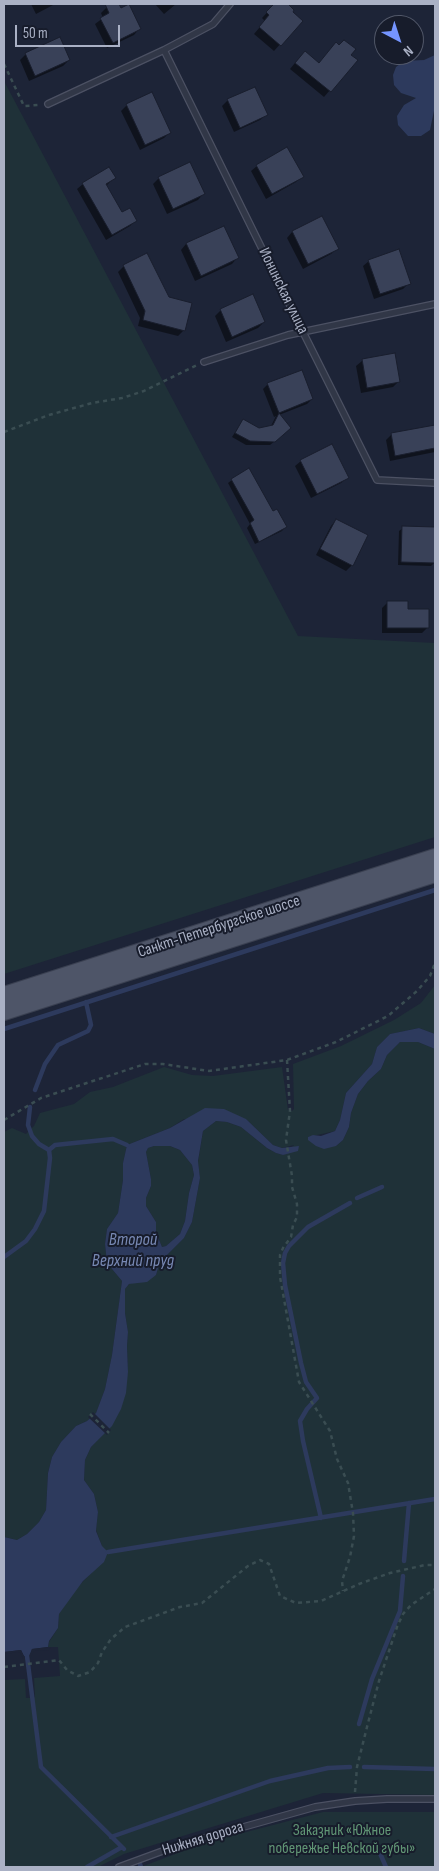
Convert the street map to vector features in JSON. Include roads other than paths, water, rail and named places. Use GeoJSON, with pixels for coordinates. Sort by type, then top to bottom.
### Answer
{"type":"FeatureCollection","features":[{"type":"Feature","properties":{"kind":"main road","name":"Санкт-Петербургское шоссе"},"geometry":{"type":"LineString","coordinates":[[4,996],[435,858]]}},
{"type":"Feature","properties":{"kind":"main road","name":"Санкт-Петербургское шоссе"},"geometry":{"type":"LineString","coordinates":[[4,1011],[435,873]]}},
{"type":"Feature","properties":{"kind":"lane"},"geometry":{"type":"LineString","coordinates":[[48,104],[164,50],[212,24],[230,4]]}},
{"type":"Feature","properties":{"kind":"lane","name":"Ионинская улица"},"geometry":{"type":"LineString","coordinates":[[164,50],[302,332],[377,480],[435,483]]}},
{"type":"Feature","properties":{"kind":"lane"},"geometry":{"type":"LineString","coordinates":[[204,362],[302,332],[435,304]]}},
{"type":"Feature","properties":{"kind":"lane","name":"Нижняя дорога"},"geometry":{"type":"LineString","coordinates":[[120,1867],[179,1845],[315,1808],[355,1801],[435,1799]]}},
{"type":"Feature","properties":{"kind":"water"},"geometry":{"type":"Polygon","coordinates":[[[435,55],[435,106],[430,130],[421,136],[408,136],[398,125],[397,116],[404,105],[416,98],[401,93],[394,85],[393,75],[399,65],[424,65],[424,60],[435,55]]]}},
{"type":"Feature","properties":{"kind":"water"},"geometry":{"type":"Polygon","coordinates":[[[419,1028],[435,1034],[435,1049],[418,1042],[400,1042],[387,1055],[381,1069],[358,1094],[351,1113],[349,1127],[343,1140],[336,1146],[324,1149],[308,1140],[308,1137],[313,1135],[321,1136],[335,1131],[340,1120],[346,1093],[372,1064],[377,1047],[390,1034],[419,1028]]]}},
{"type":"Feature","properties":{"kind":"water","name":"Второй Верхний пруд"},"geometry":{"type":"Polygon","coordinates":[[[205,1108],[224,1109],[246,1119],[273,1145],[282,1148],[299,1146],[298,1151],[283,1155],[276,1153],[241,1127],[227,1122],[216,1121],[203,1131],[198,1161],[200,1178],[192,1222],[184,1238],[160,1262],[156,1275],[147,1282],[129,1284],[125,1289],[125,1313],[128,1332],[126,1393],[121,1409],[112,1426],[91,1447],[85,1460],[84,1480],[94,1494],[98,1512],[96,1531],[102,1546],[108,1552],[104,1562],[83,1581],[59,1614],[58,1628],[49,1641],[48,1647],[32,1649],[30,1656],[24,1656],[21,1650],[4,1652],[4,1537],[17,1540],[27,1534],[39,1522],[46,1510],[48,1473],[52,1457],[61,1442],[76,1426],[87,1421],[96,1413],[105,1389],[112,1355],[122,1281],[107,1263],[105,1244],[107,1229],[118,1213],[123,1180],[123,1163],[127,1145],[170,1128],[205,1108]],[[154,1146],[148,1148],[146,1152],[151,1186],[146,1198],[146,1206],[156,1222],[156,1232],[162,1247],[166,1246],[180,1234],[185,1221],[194,1175],[192,1165],[180,1150],[170,1146],[154,1146]]]}},
{"type":"Feature","properties":{"kind":"waterway"},"geometry":{"type":"LineString","coordinates":[[4,1029],[435,890]]}},
{"type":"Feature","properties":{"kind":"waterway"},"geometry":{"type":"LineString","coordinates":[[35,1090],[45,1064],[58,1045],[88,1031],[91,1025],[86,1002]]}},
{"type":"Feature","properties":{"kind":"waterway"},"geometry":{"type":"LineString","coordinates":[[30,1107],[28,1125],[32,1136],[39,1144],[49,1150]]}},
{"type":"Feature","properties":{"kind":"waterway"},"geometry":{"type":"LineString","coordinates":[[4,1257],[26,1241],[35,1229],[44,1211],[50,1158],[49,1150],[55,1145],[113,1139],[127,1145]]}},
{"type":"Feature","properties":{"kind":"waterway"},"geometry":{"type":"LineString","coordinates":[[357,1198],[382,1187]]}},
{"type":"Feature","properties":{"kind":"waterway"},"geometry":{"type":"LineString","coordinates":[[321,1518],[300,1421],[307,1409],[317,1398],[306,1382],[301,1363],[285,1285],[283,1263],[289,1246],[308,1227],[350,1203]]}},
{"type":"Feature","properties":{"kind":"waterway"},"geometry":{"type":"LineString","coordinates":[[108,1552],[435,1499]]}},
{"type":"Feature","properties":{"kind":"waterway"},"geometry":{"type":"LineString","coordinates":[[404,1561],[409,1503]]}},
{"type":"Feature","properties":{"kind":"waterway"},"geometry":{"type":"LineString","coordinates":[[359,1724],[372,1679],[400,1611],[403,1576]]}},
{"type":"Feature","properties":{"kind":"waterway"},"geometry":{"type":"LineString","coordinates":[[27,1656],[41,1767],[124,1849]]}},
{"type":"Feature","properties":{"kind":"waterway"},"geometry":{"type":"LineString","coordinates":[[111,1837],[270,1781],[328,1768],[350,1767]]}},
{"type":"Feature","properties":{"kind":"waterway"},"geometry":{"type":"LineString","coordinates":[[364,1767],[435,1769]]}},
{"type":"Feature","properties":{"kind":"waterway"},"geometry":{"type":"LineString","coordinates":[[87,1867],[122,1847]]}},
{"type":"Feature","properties":{"kind":"waterway"},"geometry":{"type":"LineString","coordinates":[[379,1851],[386,1867]]}},
{"type":"Feature","properties":{"kind":"park label","name":"Заказник «Южное побережье Невской губы»"},"geometry":{"type":"Point","coordinates":[342,1840]}}]}
